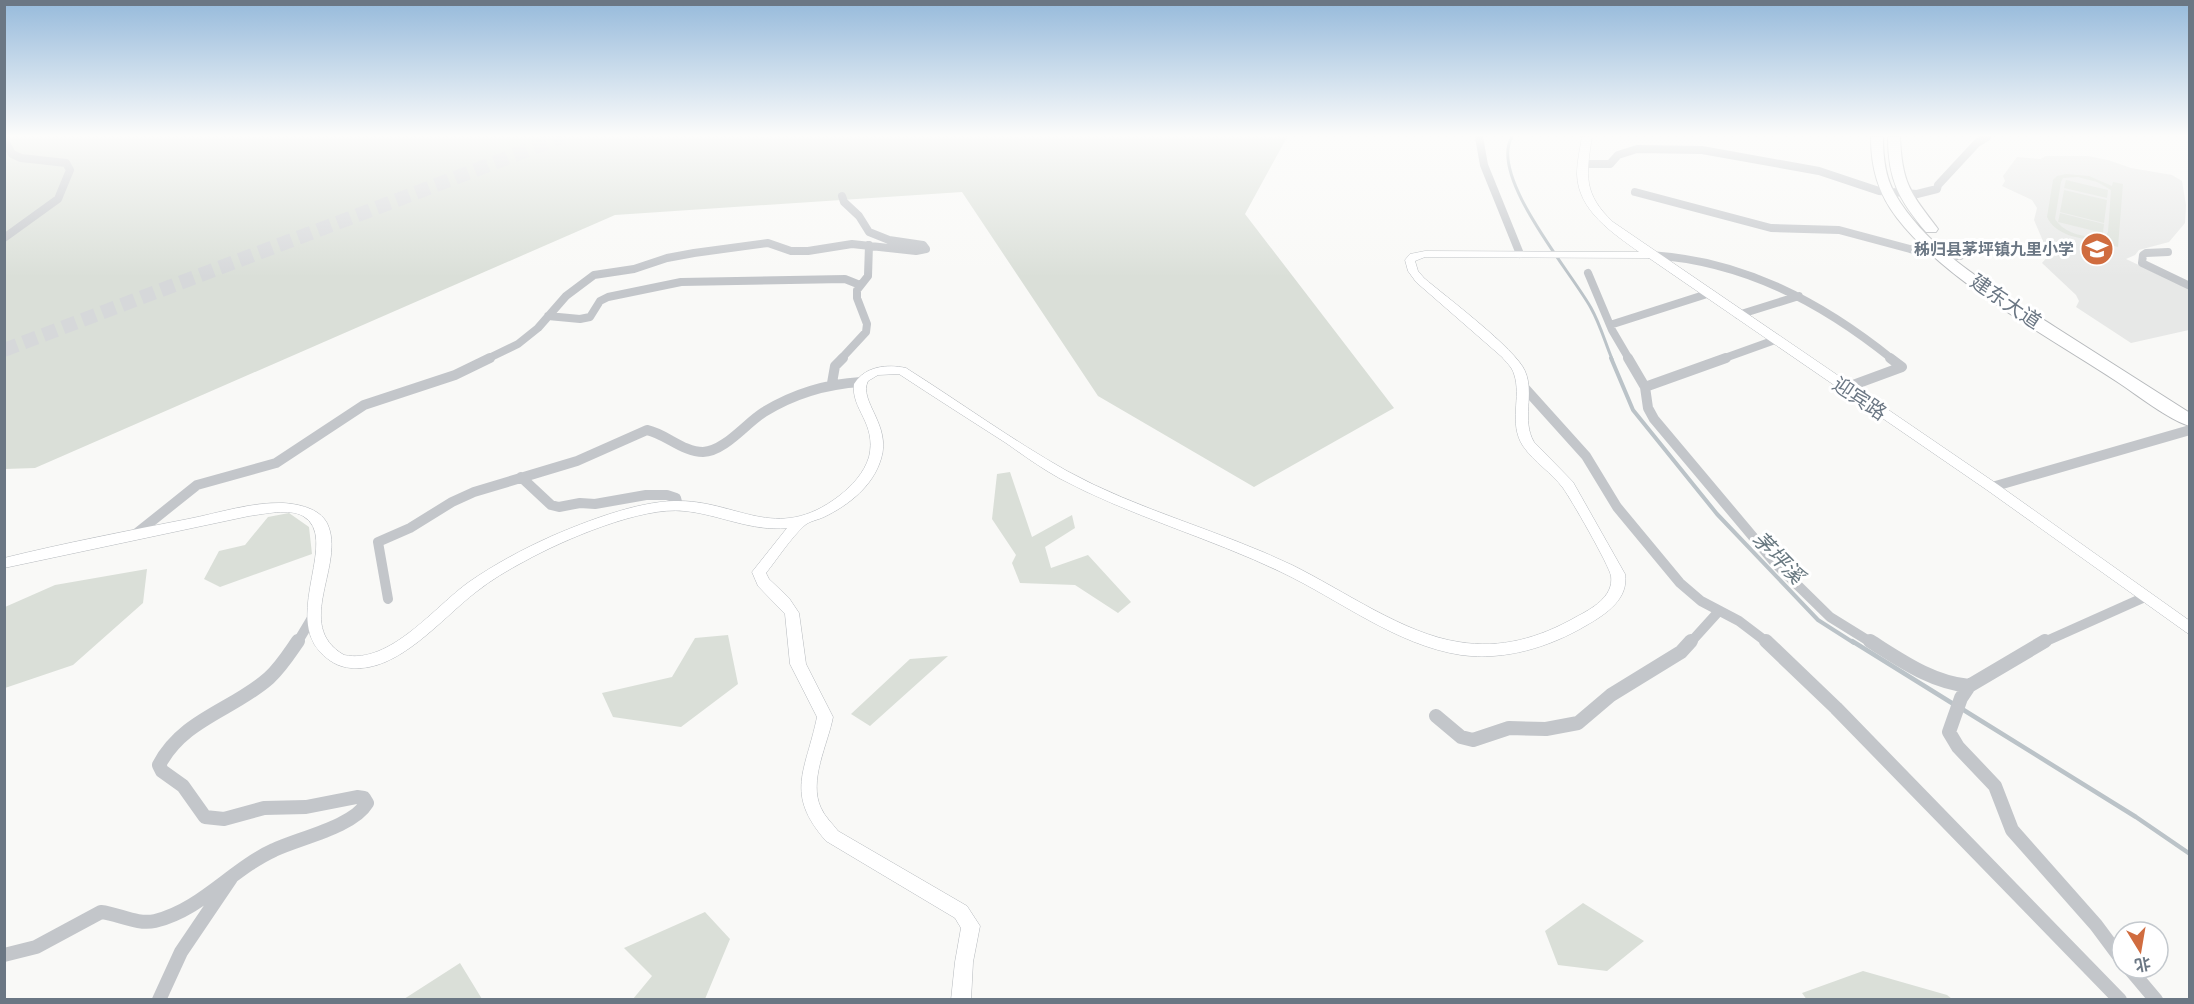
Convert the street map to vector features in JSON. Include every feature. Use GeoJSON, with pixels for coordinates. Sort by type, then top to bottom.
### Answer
{"type":"FeatureCollection","features":[{"type":"Feature","properties":{"kind":"highway","name":"建东大道"},"geometry":{"type":"LineString","coordinates":[[1884,184],[1901,213],[1952,256],[1987,290],[2190,421]]}},
{"type":"Feature","properties":{"kind":"highway","name":"建东大道"},"geometry":{"type":"LineString","coordinates":[[1900,184],[1919,215],[1952,256],[2029,308],[2190,410]]}},
{"type":"Feature","properties":{"kind":"street"},"geometry":{"type":"LineString","coordinates":[[4,238],[52,205],[65,184]]}},
{"type":"Feature","properties":{"kind":"street"},"geometry":{"type":"LineString","coordinates":[[1491,184],[1498,196],[1498,204],[1526,255]]}},
{"type":"Feature","properties":{"kind":"street","name":"迎宾路"},"geometry":{"type":"LineString","coordinates":[[1583,184],[1590,203],[1610,224],[1651,255],[1992,488],[2190,629]]}},
{"type":"Feature","properties":{"kind":"street"},"geometry":{"type":"LineString","coordinates":[[1853,184],[1887,192],[1904,193],[1929,193],[1937,189],[1939,184]]}},
{"type":"Feature","properties":{"kind":"street"},"geometry":{"type":"LineString","coordinates":[[1635,192],[1771,228],[1839,230],[1952,256]]}},
{"type":"Feature","properties":{"kind":"street"},"geometry":{"type":"LineString","coordinates":[[137,533],[197,485],[276,463],[364,405],[455,375],[518,344],[529,336],[566,296],[594,275],[634,269],[667,258],[768,243],[784,249],[800,251],[852,243],[916,251],[925,250],[926,248],[881,238],[868,232],[859,216],[844,202],[842,196]]}},
{"type":"Feature","properties":{"kind":"street"},"geometry":{"type":"LineString","coordinates":[[832,383],[835,366],[866,332],[867,324],[857,298],[860,285],[868,276],[869,245]]}},
{"type":"Feature","properties":{"kind":"street"},"geometry":{"type":"LineString","coordinates":[[2168,252],[2146,253],[2143,255],[2142,263],[2190,286]]}},
{"type":"Feature","properties":{"kind":"street"},"geometry":{"type":"LineString","coordinates":[[312,618],[318,640],[330,655],[346,662],[369,661],[393,651],[469,590],[525,554],[620,518],[659,507],[678,506],[767,524],[800,522],[826,511],[863,482],[873,465],[877,448],[876,432],[859,392],[861,382],[870,374],[878,371],[902,371],[1032,456],[1095,490],[1285,568],[1427,642],[1461,649],[1494,651],[1530,644],[1585,618],[1607,603],[1618,586],[1614,564],[1568,485],[1529,445],[1524,436],[1521,418],[1523,386],[1519,370],[1513,362],[1420,280],[1413,271],[1411,258],[1421,254],[1677,256],[1739,273],[1799,296],[1853,329],[1902,367],[1845,388]]}},
{"type":"Feature","properties":{"kind":"street"},"geometry":{"type":"LineString","coordinates":[[1588,273],[1610,325],[1645,387],[1648,408],[1654,419],[1774,563],[1821,609],[1841,625],[1927,676],[1948,684],[1969,686]]}},
{"type":"Feature","properties":{"kind":"street"},"geometry":{"type":"LineString","coordinates":[[548,316],[580,319],[590,317],[600,301],[608,297],[681,282],[845,279],[860,285]]}},
{"type":"Feature","properties":{"kind":"street"},"geometry":{"type":"LineString","coordinates":[[1610,325],[1707,294]]}},
{"type":"Feature","properties":{"kind":"street"},"geometry":{"type":"LineString","coordinates":[[1738,315],[1799,296]]}},
{"type":"Feature","properties":{"kind":"street"},"geometry":{"type":"LineString","coordinates":[[1645,387],[1775,340]]}},
{"type":"Feature","properties":{"kind":"street"},"geometry":{"type":"LineString","coordinates":[[388,599],[378,542],[426,519],[452,502],[498,483],[578,461],[647,430],[658,431],[695,450],[712,450],[751,421],[804,392],[832,383],[861,382]]}},
{"type":"Feature","properties":{"kind":"street"},"geometry":{"type":"LineString","coordinates":[[1523,386],[1586,456],[1617,507],[1672,573],[1701,601],[1752,628],[1836,708],[2120,999]]}},
{"type":"Feature","properties":{"kind":"street"},"geometry":{"type":"LineString","coordinates":[[1992,488],[2190,430]]}},
{"type":"Feature","properties":{"kind":"street"},"geometry":{"type":"LineString","coordinates":[[521,477],[551,505],[559,507],[580,503],[595,504],[646,495],[667,495],[676,498],[678,506]]}},
{"type":"Feature","properties":{"kind":"street"},"geometry":{"type":"LineString","coordinates":[[4,563],[137,533],[268,509],[293,509],[312,515],[322,527],[323,535],[321,569],[312,618],[268,679],[198,723],[168,748],[159,765],[162,771],[183,786],[205,816],[210,819],[224,819],[264,807],[306,807],[357,797],[364,798],[367,803],[363,810],[354,816],[310,837],[267,853],[179,912],[152,921],[139,922],[111,912],[101,912],[36,947],[4,955]]}},
{"type":"Feature","properties":{"kind":"street"},"geometry":{"type":"LineString","coordinates":[[800,522],[759,572],[763,582],[792,613],[798,664],[825,717],[808,783],[810,807],[816,818],[832,836],[968,918],[971,936],[964,962],[962,999]]}},
{"type":"Feature","properties":{"kind":"street"},"geometry":{"type":"LineString","coordinates":[[2110,943],[2097,925],[2012,830],[2002,798],[1953,741],[1949,732],[1961,698],[1969,686],[2057,634],[2145,597]]}},
{"type":"Feature","properties":{"kind":"street"},"geometry":{"type":"LineString","coordinates":[[1436,716],[1461,737],[1473,740],[1509,728],[1546,729],[1578,723],[1611,695],[1681,652],[1692,643],[1719,611]]}},
{"type":"Feature","properties":{"kind":"street"},"geometry":{"type":"LineString","coordinates":[[159,999],[173,962],[218,902],[234,873]]}},
{"type":"Feature","properties":{"kind":"street"},"geometry":{"type":"LineString","coordinates":[[2139,980],[2156,999]]}},
{"type":"Feature","properties":{"kind":"shaded area"},"geometry":{"type":"Polygon","coordinates":[[[4,184],[1261,184],[1245,214],[1394,408],[1254,487],[1098,396],[962,192],[615,215],[35,468],[5,469],[4,184]]]}},
{"type":"Feature","properties":{"kind":"shaded area","name":"秭归县茅坪镇九里小学"},"geometry":{"type":"Polygon","coordinates":[[[2003,184],[2182,184],[2186,205],[2185,223],[2169,242],[2139,250],[2135,255],[2126,259],[2189,289],[2189,330],[2131,343],[2076,307],[2079,301],[2076,295],[2042,263],[2049,255],[2034,220],[2037,208],[2032,200],[2002,186],[2003,184]]]}},
{"type":"Feature","properties":{"kind":"shaded area"},"geometry":{"type":"Polygon","coordinates":[[[2052,184],[2061,184],[2055,219],[2059,224],[2071,232],[2085,236],[2106,235],[2111,190],[2100,184],[2112,186],[2113,184],[2123,184],[2118,247],[2107,244],[2107,240],[2090,240],[2065,233],[2051,224],[2047,217],[2052,184]]]}},
{"type":"Feature","properties":{"kind":"shaded area"},"geometry":{"type":"Polygon","coordinates":[[[2065,184],[2082,184],[2108,190],[2107,198],[2064,188],[2065,184]]]}},
{"type":"Feature","properties":{"kind":"shaded area"},"geometry":{"type":"Polygon","coordinates":[[[2064,190],[2107,200],[2104,223],[2060,212],[2064,190]]]}},
{"type":"Feature","properties":{"kind":"shaded area"},"geometry":{"type":"Polygon","coordinates":[[[2060,213],[2104,224],[2103,233],[2058,222],[2060,213]]]}},
{"type":"Feature","properties":{"kind":"shaded area"},"geometry":{"type":"Polygon","coordinates":[[[1010,472],[1032,537],[1072,515],[1075,528],[1045,547],[1051,568],[1088,555],[1131,602],[1118,613],[1075,585],[1020,583],[1012,563],[1016,555],[992,519],[997,474],[1010,472]]]}},
{"type":"Feature","properties":{"kind":"shaded area"},"geometry":{"type":"Polygon","coordinates":[[[289,513],[309,527],[312,554],[220,587],[204,579],[219,551],[245,545],[268,517],[289,513]]]}},
{"type":"Feature","properties":{"kind":"shaded area"},"geometry":{"type":"Polygon","coordinates":[[[147,569],[143,603],[73,665],[5,688],[5,607],[55,585],[147,569]]]}},
{"type":"Feature","properties":{"kind":"shaded area"},"geometry":{"type":"Polygon","coordinates":[[[728,635],[738,684],[681,727],[613,717],[602,693],[672,677],[695,638],[728,635]]]}},
{"type":"Feature","properties":{"kind":"shaded area"},"geometry":{"type":"Polygon","coordinates":[[[948,656],[870,726],[851,714],[910,659],[948,656]]]}},
{"type":"Feature","properties":{"kind":"shaded area"},"geometry":{"type":"Polygon","coordinates":[[[1583,903],[1644,941],[1607,971],[1558,965],[1545,931],[1583,903]]]}},
{"type":"Feature","properties":{"kind":"shaded area"},"geometry":{"type":"Polygon","coordinates":[[[705,912],[730,939],[705,999],[633,999],[652,976],[624,948],[705,912]]]}},
{"type":"Feature","properties":{"kind":"shaded area"},"geometry":{"type":"Polygon","coordinates":[[[460,963],[482,999],[404,999],[460,963]]]}},
{"type":"Feature","properties":{"kind":"shaded area"},"geometry":{"type":"Polygon","coordinates":[[[1863,971],[1947,995],[1952,999],[1807,1000],[1802,993],[1863,971]]]}},
{"type":"Feature","properties":{"kind":"waterway","name":"茅坪溪"},"geometry":{"type":"LineString","coordinates":[[1515,184],[1535,224],[1591,308],[1612,359]]}},
{"type":"Feature","properties":{"kind":"waterway","name":"茅坪溪"},"geometry":{"type":"LineString","coordinates":[[1611,358],[1633,410],[1717,514],[1818,620],[1854,643]]}},
{"type":"Feature","properties":{"kind":"waterway","name":"茅坪溪"},"geometry":{"type":"LineString","coordinates":[[1852,641],[1955,705]]}},
{"type":"Feature","properties":{"kind":"waterway","name":"茅坪溪"},"geometry":{"type":"LineString","coordinates":[[1962,709],[2136,817],[2190,854]]}},
{"type":"Feature","properties":{"kind":"tunnel"},"geometry":{"type":"LineString","coordinates":[[4,350],[439,184]]}},
{"type":"Feature","properties":{"kind":"place","name":"秭归县茅坪镇九里小学"},"geometry":{"type":"Point","coordinates":[2097,249]}}]}
